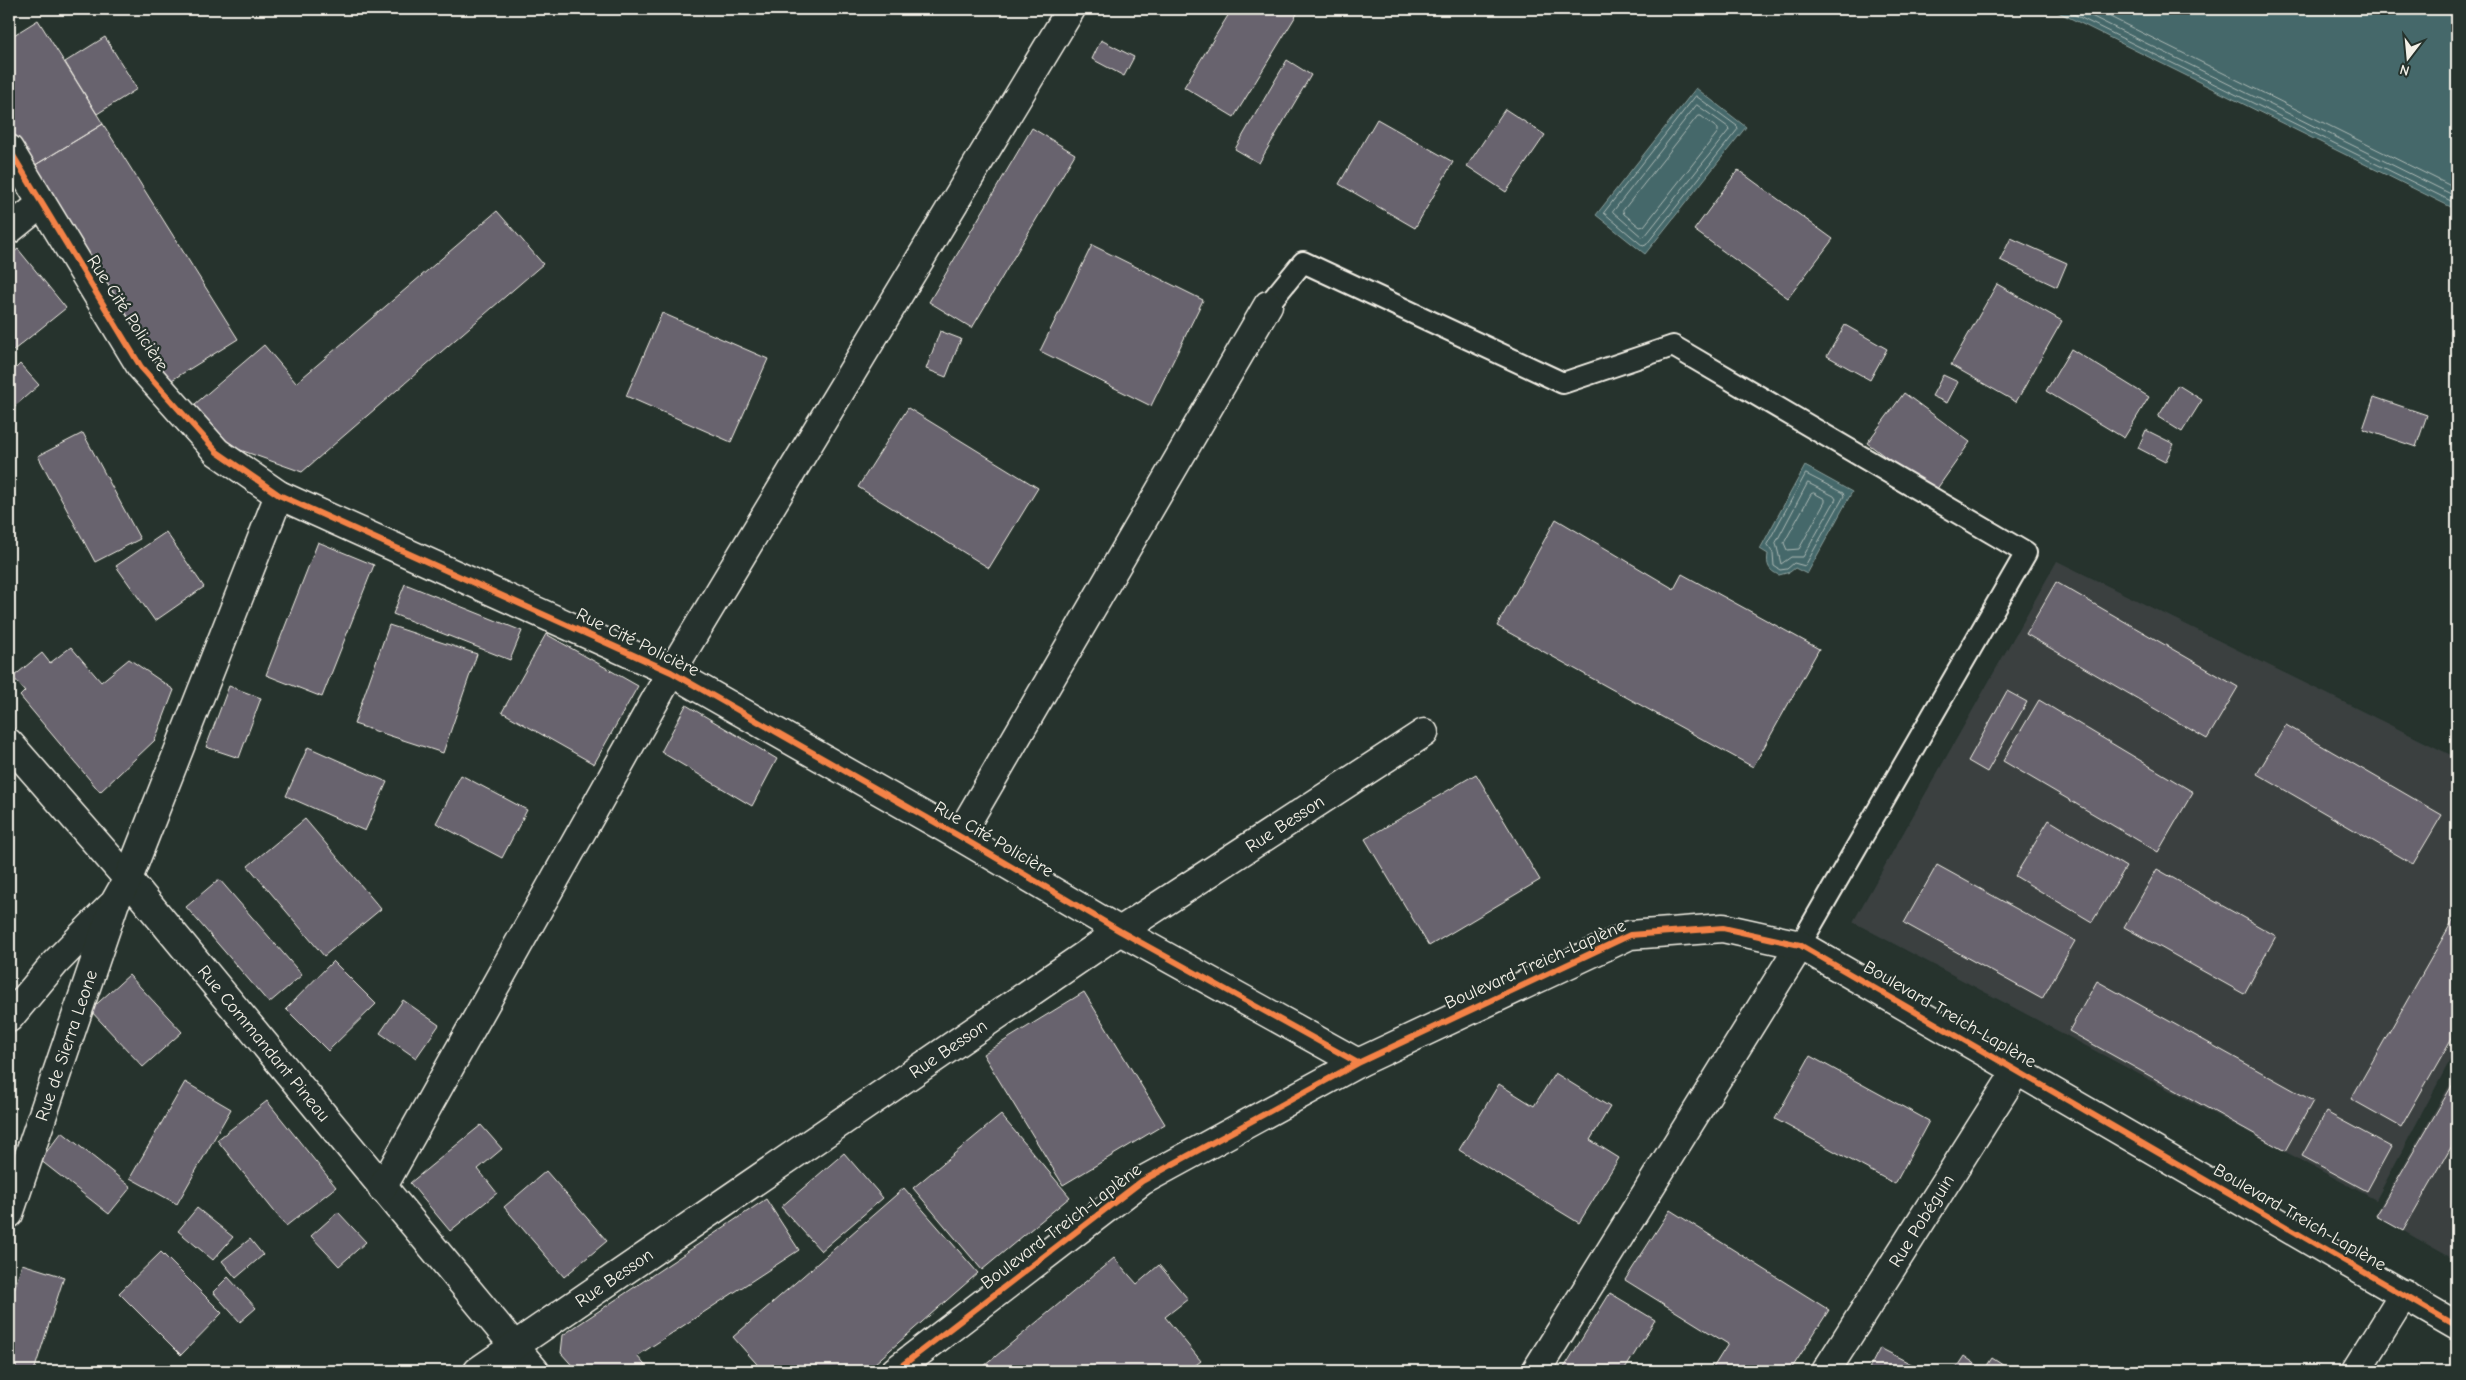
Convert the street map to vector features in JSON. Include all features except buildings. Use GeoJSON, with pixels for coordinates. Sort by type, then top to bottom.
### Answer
{"type":"FeatureCollection","features":[{"type":"Feature","properties":{"kind":"street"},"geometry":{"type":"LineString","coordinates":[[382,1188],[671,672],[1071,9]]}},
{"type":"Feature","properties":{"kind":"street","name":"Rue Cité Policière"},"geometry":{"type":"LineString","coordinates":[[9,149],[140,367],[217,452],[279,495],[671,672],[1120,930],[1358,1063]]}},
{"type":"Feature","properties":{"kind":"street"},"geometry":{"type":"LineString","coordinates":[[9,230],[41,204]]}},
{"type":"Feature","properties":{"kind":"street"},"geometry":{"type":"LineString","coordinates":[[959,836],[1268,305]]}},
{"type":"Feature","properties":{"kind":"street","name":"Rue de Sierra Leone"},"geometry":{"type":"LineString","coordinates":[[9,1214],[122,890],[279,495]]}},
{"type":"Feature","properties":{"kind":"street","name":"Rue Besson"},"geometry":{"type":"LineString","coordinates":[[478,1371],[1120,930],[1424,733]]}},
{"type":"Feature","properties":{"kind":"street","name":"Rue Commandant Pineau"},"geometry":{"type":"LineString","coordinates":[[9,744],[122,890],[382,1188],[535,1371]]}},
{"type":"Feature","properties":{"kind":"street"},"geometry":{"type":"LineString","coordinates":[[9,1018],[55,963],[122,890]]}},
{"type":"Feature","properties":{"kind":"street","name":"Boulevard Treich-Laplène"},"geometry":{"type":"LineString","coordinates":[[895,1371],[1142,1181],[1358,1063],[1630,934],[1723,928],[1800,945],[2457,1326]]}},
{"type":"Feature","properties":{"kind":"street"},"geometry":{"type":"LineString","coordinates":[[1536,1371],[1800,945]]}},
{"type":"Feature","properties":{"kind":"street","name":"Rue Pobéguin"},"geometry":{"type":"LineString","coordinates":[[1826,1371],[2017,1070]]}},
{"type":"Feature","properties":{"kind":"street"},"geometry":{"type":"LineString","coordinates":[[2356,1371],[2404,1294]]}},
{"type":"Feature","properties":{"kind":"lane"},"geometry":{"type":"LineString","coordinates":[[1268,305],[1303,262],[1563,383],[1673,346],[2026,553],[1800,945]]}},
{"type":"Feature","properties":{"kind":"shaded area"},"geometry":{"type":"Polygon","coordinates":[[[2057,561],[2457,758],[2457,1047],[2376,1200],[1853,922],[2057,561]]]}},
{"type":"Feature","properties":{"kind":"shaded area"},"geometry":{"type":"Polygon","coordinates":[[[2457,1072],[2457,1261],[2375,1215],[2457,1072]]]}},
{"type":"Feature","properties":{"kind":"water"},"geometry":{"type":"Polygon","coordinates":[[[2052,9],[2457,9],[2457,210],[2052,9]]]}},
{"type":"Feature","properties":{"kind":"water"},"geometry":{"type":"Polygon","coordinates":[[[1696,88],[1746,127],[1645,254],[1596,215],[1696,88]]]}},
{"type":"Feature","properties":{"kind":"water"},"geometry":{"type":"Polygon","coordinates":[[[1805,466],[1852,492],[1807,574],[1795,568],[1790,572],[1779,575],[1773,572],[1768,564],[1768,554],[1760,549],[1805,466]]]}},
{"type":"Feature","properties":{"kind":"cycle path"},"geometry":{"type":"LineString","coordinates":[[9,149],[141,367],[217,452],[279,495],[671,672],[959,836],[1120,931],[1358,1063]]}},
{"type":"Feature","properties":{"kind":"cycle path"},"geometry":{"type":"LineString","coordinates":[[895,1371],[1142,1181],[1358,1063],[1630,935],[1723,928],[1800,945],[2457,1326]]}}]}
